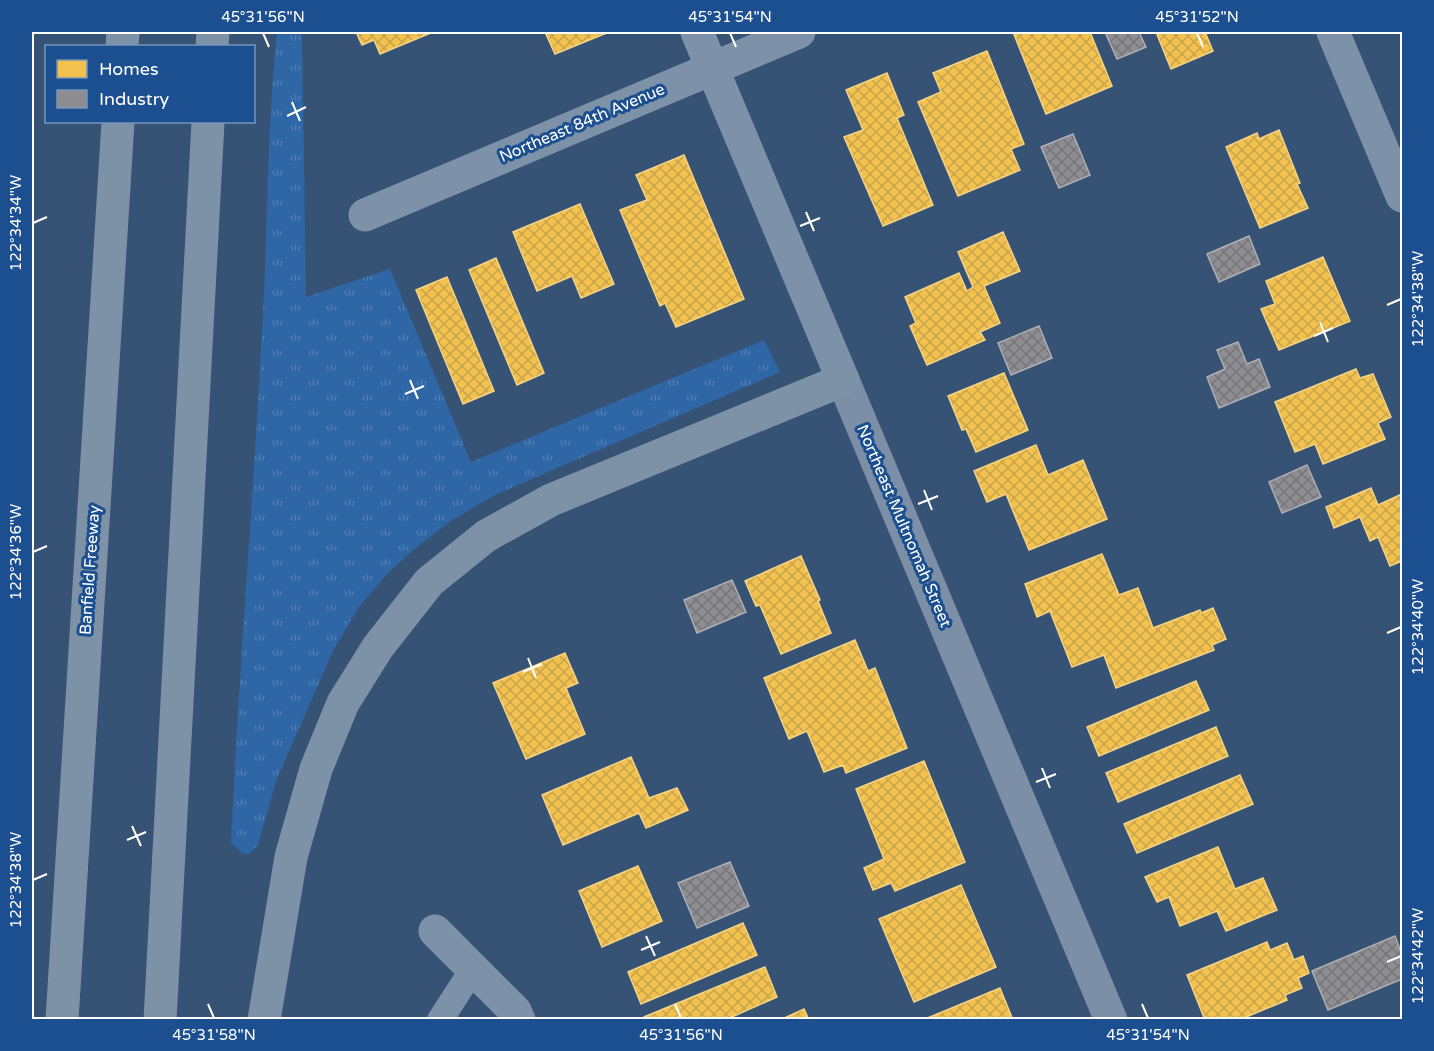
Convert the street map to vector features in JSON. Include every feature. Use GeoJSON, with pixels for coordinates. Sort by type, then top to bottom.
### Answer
{"type":"FeatureCollection","features":[{"type":"Feature","properties":{"kind":"highway","name":"Banfield Freeway"},"geometry":{"type":"LineString","coordinates":[[62,1020],[118,123]]}},
{"type":"Feature","properties":{"kind":"highway"},"geometry":{"type":"LineString","coordinates":[[160,1020],[208,123]]}},
{"type":"Feature","properties":{"kind":"highway"},"geometry":{"type":"LineString","coordinates":[[264,1020],[291,857],[316,769],[343,703],[378,647],[429,582],[486,536],[551,500],[843,380]]}},
{"type":"Feature","properties":{"kind":"main road","name":"Northeast Multnomah Street"},"geometry":{"type":"LineString","coordinates":[[843,380],[1111,1020]]}},
{"type":"Feature","properties":{"kind":"street","name":"Northeast Multnomah Street"},"geometry":{"type":"LineString","coordinates":[[697,32],[843,380]]}},
{"type":"Feature","properties":{"kind":"street","name":"Northeast 84th Avenue"},"geometry":{"type":"LineString","coordinates":[[365,214],[799,32]]}},
{"type":"Feature","properties":{"kind":"street"},"geometry":{"type":"LineString","coordinates":[[1333,32],[1402,196]]}},
{"type":"Feature","properties":{"kind":"street"},"geometry":{"type":"LineString","coordinates":[[435,931],[515,1011],[519,1020]]}},
{"type":"Feature","properties":{"kind":"lane"},"geometry":{"type":"LineString","coordinates":[[440,1020],[473,969]]}},
{"type":"Feature","properties":{"kind":"green space"},"geometry":{"type":"Polygon","coordinates":[[[277,32],[302,32],[306,297],[390,269],[471,462],[764,340],[780,372],[497,494],[452,520],[389,572],[358,608],[333,651],[276,781],[258,845],[249,854],[242,853],[231,843],[265,278],[269,137],[277,32]]]}},
{"type":"Feature","properties":{"kind":"building: Homes"},"geometry":{"type":"Polygon","coordinates":[[[356,32],[433,32],[380,54],[374,40],[362,45],[356,32]]]}},
{"type":"Feature","properties":{"kind":"building: Homes"},"geometry":{"type":"Polygon","coordinates":[[[545,32],[609,32],[555,54],[545,32]]]}},
{"type":"Feature","properties":{"kind":"building: Homes"},"geometry":{"type":"Polygon","coordinates":[[[1013,32],[1090,32],[1112,86],[1046,114],[1013,32]]]}},
{"type":"Feature","properties":{"kind":"building: Homes"},"geometry":{"type":"Polygon","coordinates":[[[1156,32],[1205,32],[1213,51],[1171,69],[1156,32]]]}},
{"type":"Feature","properties":{"kind":"building: Homes"},"geometry":{"type":"Polygon","coordinates":[[[987,51],[1024,144],[1011,149],[1020,170],[958,196],[918,102],[941,92],[933,73],[987,51]]]}},
{"type":"Feature","properties":{"kind":"building: Homes"},"geometry":{"type":"Polygon","coordinates":[[[887,73],[904,115],[897,118],[933,205],[883,226],[844,137],[863,130],[846,90],[887,73]]]}},
{"type":"Feature","properties":{"kind":"building: Homes"},"geometry":{"type":"Polygon","coordinates":[[[1279,130],[1300,183],[1297,184],[1308,208],[1260,228],[1226,147],[1257,133],[1259,139],[1279,130]]]}},
{"type":"Feature","properties":{"kind":"building: Homes"},"geometry":{"type":"Polygon","coordinates":[[[684,155],[744,299],[676,327],[665,303],[660,306],[620,210],[647,200],[636,175],[684,155]]]}},
{"type":"Feature","properties":{"kind":"building: Homes"},"geometry":{"type":"Polygon","coordinates":[[[580,204],[614,284],[581,298],[572,276],[537,291],[513,232],[580,204]]]}},
{"type":"Feature","properties":{"kind":"building: Homes"},"geometry":{"type":"Polygon","coordinates":[[[1003,232],[1020,271],[984,286],[1000,323],[980,332],[985,340],[927,365],[910,326],[916,323],[905,297],[959,273],[967,291],[973,287],[958,252],[1003,232]]]}},
{"type":"Feature","properties":{"kind":"building: Homes"},"geometry":{"type":"Polygon","coordinates":[[[1323,257],[1350,321],[1279,350],[1261,309],[1275,304],[1266,281],[1323,257]]]}},
{"type":"Feature","properties":{"kind":"building: Homes"},"geometry":{"type":"Polygon","coordinates":[[[496,258],[544,373],[517,385],[469,270],[496,258]]]}},
{"type":"Feature","properties":{"kind":"building: Homes"},"geometry":{"type":"Polygon","coordinates":[[[447,277],[494,391],[463,404],[416,290],[447,277]]]}},
{"type":"Feature","properties":{"kind":"building: Homes"},"geometry":{"type":"Polygon","coordinates":[[[1356,369],[1360,378],[1373,374],[1391,417],[1378,423],[1385,439],[1323,464],[1315,444],[1295,452],[1275,402],[1356,369]]]}},
{"type":"Feature","properties":{"kind":"building: Homes"},"geometry":{"type":"Polygon","coordinates":[[[1004,373],[1028,430],[976,452],[966,429],[962,430],[948,396],[1004,373]]]}},
{"type":"Feature","properties":{"kind":"building: Homes"},"geometry":{"type":"Polygon","coordinates":[[[1036,445],[1048,475],[1083,460],[1107,519],[1029,550],[1006,494],[987,502],[974,471],[1036,445]]]}},
{"type":"Feature","properties":{"kind":"building: Homes"},"geometry":{"type":"Polygon","coordinates":[[[1371,488],[1378,505],[1402,494],[1402,561],[1390,566],[1378,537],[1370,541],[1360,517],[1334,528],[1326,507],[1371,488]]]}},
{"type":"Feature","properties":{"kind":"building: Homes"},"geometry":{"type":"Polygon","coordinates":[[[1102,554],[1119,595],[1138,588],[1153,628],[1200,610],[1201,613],[1213,608],[1226,639],[1212,645],[1214,650],[1116,688],[1104,655],[1072,667],[1050,611],[1037,617],[1025,584],[1102,554]]]}},
{"type":"Feature","properties":{"kind":"building: Homes"},"geometry":{"type":"Polygon","coordinates":[[[801,556],[831,633],[781,654],[760,605],[756,606],[745,581],[801,556]]]}},
{"type":"Feature","properties":{"kind":"building: Homes"},"geometry":{"type":"Polygon","coordinates":[[[855,640],[868,671],[875,668],[907,748],[846,773],[843,765],[824,772],[807,731],[789,739],[764,678],[855,640]]]}},
{"type":"Feature","properties":{"kind":"building: Homes"},"geometry":{"type":"Polygon","coordinates":[[[565,653],[578,683],[566,688],[585,734],[526,759],[493,683],[565,653]]]}},
{"type":"Feature","properties":{"kind":"building: Homes"},"geometry":{"type":"Polygon","coordinates":[[[1196,681],[1209,710],[1099,756],[1087,727],[1196,681]]]}},
{"type":"Feature","properties":{"kind":"building: Homes"},"geometry":{"type":"Polygon","coordinates":[[[1216,727],[1228,756],[1118,802],[1106,773],[1216,727]]]}},
{"type":"Feature","properties":{"kind":"building: Homes"},"geometry":{"type":"Polygon","coordinates":[[[631,757],[649,798],[677,788],[688,810],[646,828],[639,813],[563,845],[542,795],[631,757]]]}},
{"type":"Feature","properties":{"kind":"building: Homes"},"geometry":{"type":"Polygon","coordinates":[[[924,761],[965,862],[895,891],[891,883],[873,890],[864,868],[884,859],[856,789],[924,761]]]}},
{"type":"Feature","properties":{"kind":"building: Homes"},"geometry":{"type":"Polygon","coordinates":[[[1240,775],[1253,804],[1137,853],[1124,824],[1240,775]]]}},
{"type":"Feature","properties":{"kind":"building: Homes"},"geometry":{"type":"Polygon","coordinates":[[[1218,847],[1235,889],[1263,878],[1277,910],[1226,931],[1217,911],[1180,926],[1169,897],[1157,902],[1145,877],[1218,847]]]}},
{"type":"Feature","properties":{"kind":"building: Homes"},"geometry":{"type":"Polygon","coordinates":[[[638,866],[662,921],[602,947],[579,891],[638,866]]]}},
{"type":"Feature","properties":{"kind":"building: Homes"},"geometry":{"type":"Polygon","coordinates":[[[961,885],[996,967],[914,1002],[879,919],[961,885]]]}},
{"type":"Feature","properties":{"kind":"building: Homes"},"geometry":{"type":"Polygon","coordinates":[[[743,923],[757,955],[641,1004],[628,972],[743,923]]]}},
{"type":"Feature","properties":{"kind":"building: Homes"},"geometry":{"type":"Polygon","coordinates":[[[1267,942],[1270,950],[1287,943],[1294,960],[1303,956],[1309,973],[1298,978],[1302,988],[1285,995],[1287,1000],[1239,1020],[1205,1020],[1187,975],[1267,942]]]}},
{"type":"Feature","properties":{"kind":"building: Homes"},"geometry":{"type":"Polygon","coordinates":[[[765,967],[777,997],[725,1020],[645,1020],[644,1017],[765,967]]]}},
{"type":"Feature","properties":{"kind":"building: Homes"},"geometry":{"type":"Polygon","coordinates":[[[1000,988],[1013,1020],[925,1020],[925,1019],[1000,988]]]}},
{"type":"Feature","properties":{"kind":"building: Homes"},"geometry":{"type":"Polygon","coordinates":[[[804,1009],[809,1020],[780,1020],[804,1009]]]}},
{"type":"Feature","properties":{"kind":"building: Industry"},"geometry":{"type":"Polygon","coordinates":[[[1105,32],[1139,32],[1146,47],[1117,59],[1105,32]]]}},
{"type":"Feature","properties":{"kind":"building: Industry"},"geometry":{"type":"Polygon","coordinates":[[[1073,134],[1090,175],[1059,188],[1041,147],[1073,134]]]}},
{"type":"Feature","properties":{"kind":"building: Industry"},"geometry":{"type":"Polygon","coordinates":[[[1249,236],[1260,264],[1219,282],[1207,254],[1249,236]]]}},
{"type":"Feature","properties":{"kind":"building: Industry"},"geometry":{"type":"Polygon","coordinates":[[[1039,326],[1052,358],[1011,375],[998,343],[1039,326]]]}},
{"type":"Feature","properties":{"kind":"building: Industry"},"geometry":{"type":"Polygon","coordinates":[[[1238,342],[1247,364],[1259,359],[1270,387],[1219,408],[1207,377],[1225,369],[1217,350],[1238,342]]]}},
{"type":"Feature","properties":{"kind":"building: Industry"},"geometry":{"type":"Polygon","coordinates":[[[1307,465],[1321,497],[1282,513],[1269,482],[1307,465]]]}},
{"type":"Feature","properties":{"kind":"building: Industry"},"geometry":{"type":"Polygon","coordinates":[[[732,580],[746,612],[697,633],[684,600],[732,580]]]}},
{"type":"Feature","properties":{"kind":"building: Industry"},"geometry":{"type":"Polygon","coordinates":[[[730,862],[749,906],[697,928],[678,883],[730,862]]]}},
{"type":"Feature","properties":{"kind":"building: Industry"},"geometry":{"type":"Polygon","coordinates":[[[1395,936],[1402,955],[1402,979],[1328,1010],[1312,971],[1395,936]]]}}]}
